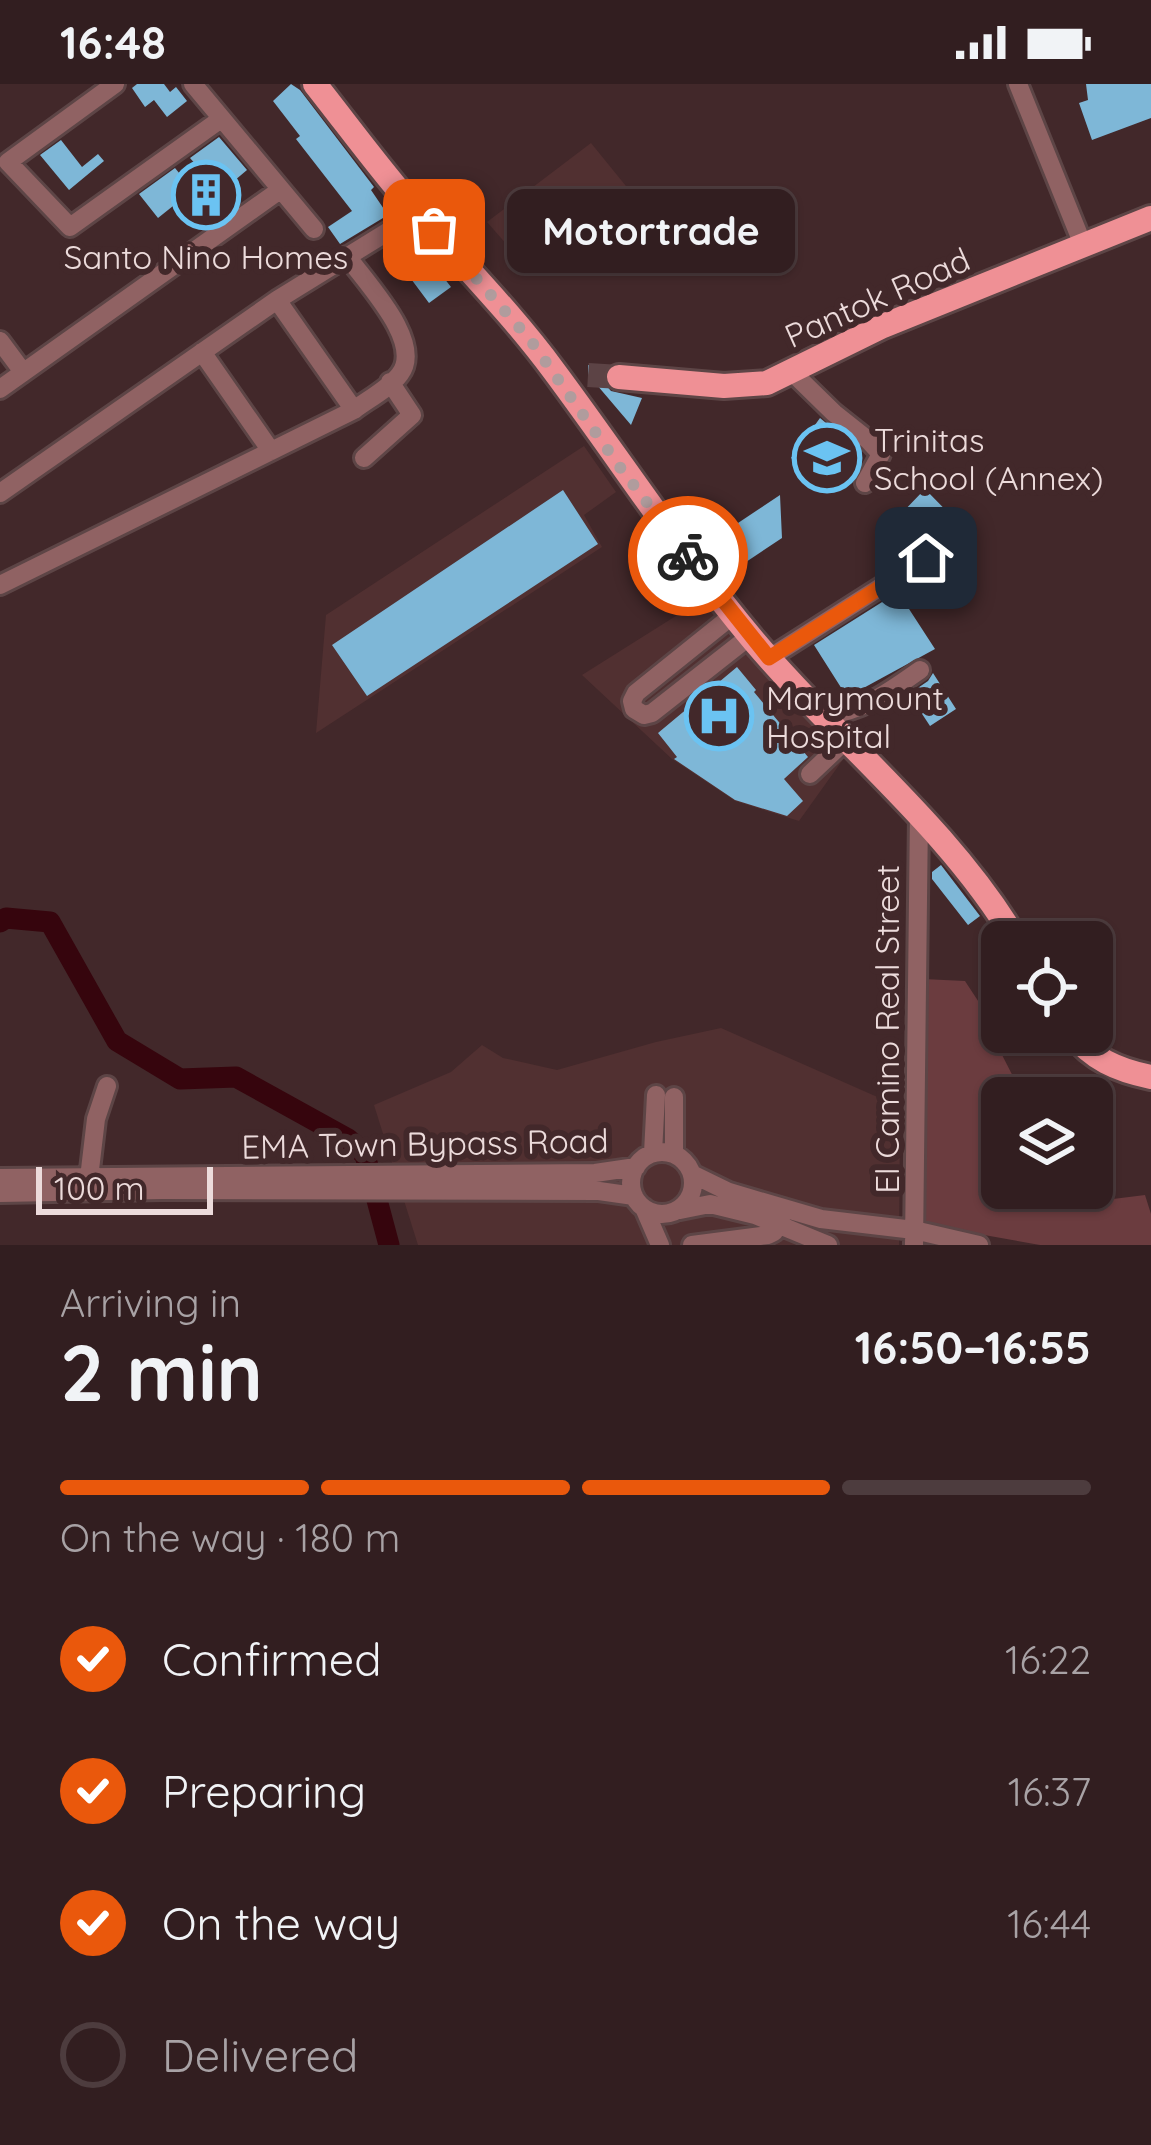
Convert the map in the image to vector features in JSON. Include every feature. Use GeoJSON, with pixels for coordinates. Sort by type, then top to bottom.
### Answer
{"type":"FeatureCollection","features":[{"type":"Feature","properties":{"kind":"main road"},"geometry":{"type":"LineString","coordinates":[[315,84],[418,214],[480,280],[555,373],[622,470],[750,636],[919,814],[1003,921]]}},
{"type":"Feature","properties":{"kind":"main road","name":"Pantok Road"},"geometry":{"type":"LineString","coordinates":[[620,377],[758,385],[884,326],[1151,218]]}},
{"type":"Feature","properties":{"kind":"main road"},"geometry":{"type":"LineString","coordinates":[[555,373],[588,375]]}},
{"type":"Feature","properties":{"kind":"main road"},"geometry":{"type":"LineString","coordinates":[[1088,1053],[1114,1067],[1151,1077]]}},
{"type":"Feature","properties":{"kind":"street"},"geometry":{"type":"LineString","coordinates":[[115,84],[8,162],[70,227],[221,119]]}},
{"type":"Feature","properties":{"kind":"street"},"geometry":{"type":"LineString","coordinates":[[194,84],[314,229]]}},
{"type":"Feature","properties":{"kind":"street"},"geometry":{"type":"LineString","coordinates":[[1018,84],[1083,245]]}},
{"type":"Feature","properties":{"kind":"street"},"geometry":{"type":"LineString","coordinates":[[0,389],[280,190]]}},
{"type":"Feature","properties":{"kind":"street"},"geometry":{"type":"LineString","coordinates":[[0,493],[277,300],[418,214]]}},
{"type":"Feature","properties":{"kind":"street"},"geometry":{"type":"LineString","coordinates":[[0,585],[354,410],[400,374],[407,356],[403,334],[347,256]]}},
{"type":"Feature","properties":{"kind":"street"},"geometry":{"type":"LineString","coordinates":[[277,300],[354,410]]}},
{"type":"Feature","properties":{"kind":"street"},"geometry":{"type":"LineString","coordinates":[[0,341],[23,372]]}},
{"type":"Feature","properties":{"kind":"street"},"geometry":{"type":"LineString","coordinates":[[202,352],[271,451]]}},
{"type":"Feature","properties":{"kind":"street"},"geometry":{"type":"LineString","coordinates":[[791,371],[881,454],[865,483]]}},
{"type":"Feature","properties":{"kind":"street"},"geometry":{"type":"LineString","coordinates":[[364,458],[412,415],[390,382]]}},
{"type":"Feature","properties":{"kind":"street"},"geometry":{"type":"LineString","coordinates":[[769,658],[926,558]]}},
{"type":"Feature","properties":{"kind":"street"},"geometry":{"type":"LineString","coordinates":[[733,615],[636,693],[634,709],[644,716],[652,713],[750,636]]}},
{"type":"Feature","properties":{"kind":"street"},"geometry":{"type":"LineString","coordinates":[[824,716],[873,703],[920,670]]}},
{"type":"Feature","properties":{"kind":"street"},"geometry":{"type":"LineString","coordinates":[[809,774],[847,739]]}},
{"type":"Feature","properties":{"kind":"street","name":"El Camino Real Street"},"geometry":{"type":"LineString","coordinates":[[914,1238],[919,814]]}},
{"type":"Feature","properties":{"kind":"street"},"geometry":{"type":"LineString","coordinates":[[89,1178],[96,1119],[106,1086]]}},
{"type":"Feature","properties":{"kind":"street"},"geometry":{"type":"LineString","coordinates":[[665,1245],[632,1181],[636,1167],[653,1153],[665,1096],[674,1154]]}},
{"type":"Feature","properties":{"kind":"street"},"geometry":{"type":"LineString","coordinates":[[653,1153],[674,1154],[692,1174],[690,1196],[677,1211],[665,1245]]}},
{"type":"Feature","properties":{"kind":"street","name":"EMA Town Bypass Road"},"geometry":{"type":"LineString","coordinates":[[394,1183],[636,1167]]}},
{"type":"Feature","properties":{"kind":"street"},"geometry":{"type":"LineString","coordinates":[[692,1174],[828,1245]]}},
{"type":"Feature","properties":{"kind":"street","name":"EMA Town Bypass Road"},"geometry":{"type":"LineString","coordinates":[[0,1178],[394,1183],[598,1191],[639,1202]]}},
{"type":"Feature","properties":{"kind":"street","name":"EMA Town Bypass Road"},"geometry":{"type":"LineString","coordinates":[[0,1193],[356,1183]]}},
{"type":"Feature","properties":{"kind":"street"},"geometry":{"type":"LineString","coordinates":[[639,1202],[658,1214],[710,1204],[755,1215],[821,1219],[914,1238],[979,1245]]}},
{"type":"Feature","properties":{"kind":"street"},"geometry":{"type":"LineString","coordinates":[[692,1245],[768,1235],[782,1217]]}},
{"type":"Feature","properties":{"kind":"street"},"geometry":{"type":"LineString","coordinates":[[842,1245],[843,1222]]}},
{"type":"Feature","properties":{"kind":"shaded area"},"geometry":{"type":"Polygon","coordinates":[[[591,143],[630,191],[531,272],[487,222],[591,143]]]}},
{"type":"Feature","properties":{"kind":"shaded area"},"geometry":{"type":"Polygon","coordinates":[[[584,446],[616,492],[584,515],[602,547],[316,733],[326,615],[584,446]]]}},
{"type":"Feature","properties":{"kind":"shaded area","name":"Marymount Hospital"},"geometry":{"type":"Polygon","coordinates":[[[706,597],[847,754],[799,821],[735,801],[672,759],[582,675],[706,597]]]}},
{"type":"Feature","properties":{"kind":"shaded area"},"geometry":{"type":"Polygon","coordinates":[[[923,979],[965,981],[981,1005],[981,1053],[1001,1053],[1013,1077],[981,1077],[981,1209],[1113,1209],[1113,1199],[1145,1195],[1151,1214],[1151,1245],[1040,1245],[922,1224],[923,979]]]}},
{"type":"Feature","properties":{"kind":"shaded area"},"geometry":{"type":"Polygon","coordinates":[[[721,1028],[900,1107],[899,1245],[418,1245],[374,1105],[451,1072],[482,1045],[503,1058],[557,1070],[721,1028]]]}},
{"type":"Feature","properties":{"kind":"building"},"geometry":{"type":"Polygon","coordinates":[[[164,84],[170,92],[176,87],[187,101],[167,117],[154,100],[145,107],[132,88],[164,84]]]}},
{"type":"Feature","properties":{"kind":"building"},"geometry":{"type":"Polygon","coordinates":[[[291,84],[374,187],[371,190],[388,215],[340,244],[328,227],[352,211],[273,101],[291,84]]]}},
{"type":"Feature","properties":{"kind":"building"},"geometry":{"type":"Polygon","coordinates":[[[1086,84],[1151,84],[1151,118],[1092,140],[1079,103],[1088,100],[1086,84]]]}},
{"type":"Feature","properties":{"kind":"building"},"geometry":{"type":"Polygon","coordinates":[[[219,137],[247,170],[202,208],[192,196],[210,181],[190,158],[219,137]]]}},
{"type":"Feature","properties":{"kind":"building"},"geometry":{"type":"Polygon","coordinates":[[[61,140],[82,167],[98,154],[104,161],[69,190],[40,155],[61,140]]]}},
{"type":"Feature","properties":{"kind":"building"},"geometry":{"type":"Polygon","coordinates":[[[175,168],[193,190],[158,218],[139,194],[175,168]]]}},
{"type":"Feature","properties":{"kind":"building"},"geometry":{"type":"Polygon","coordinates":[[[410,234],[451,287],[429,303],[388,248],[410,234]]]}},
{"type":"Feature","properties":{"kind":"building"},"geometry":{"type":"Polygon","coordinates":[[[588,365],[606,367],[604,383],[611,391],[642,398],[631,425],[597,385],[588,385],[588,365]]]}},
{"type":"Feature","properties":{"kind":"building"},"geometry":{"type":"Polygon","coordinates":[[[820,418],[861,452],[835,488],[807,464],[791,458],[820,418]]]}},
{"type":"Feature","properties":{"kind":"building"},"geometry":{"type":"Polygon","coordinates":[[[925,489],[977,542],[950,570],[937,550],[925,545],[898,517],[925,489]]]}},
{"type":"Feature","properties":{"kind":"building"},"geometry":{"type":"Polygon","coordinates":[[[563,490],[598,544],[367,696],[332,645],[563,490]]]}},
{"type":"Feature","properties":{"kind":"building"},"geometry":{"type":"Polygon","coordinates":[[[780,495],[782,538],[725,576],[705,545],[780,495]]]}},
{"type":"Feature","properties":{"kind":"building"},"geometry":{"type":"Polygon","coordinates":[[[898,592],[935,649],[847,697],[814,645],[898,592]]]}},
{"type":"Feature","properties":{"kind":"building"},"geometry":{"type":"Polygon","coordinates":[[[737,667],[808,757],[784,779],[803,801],[787,816],[735,800],[674,759],[677,757],[658,733],[737,667]]]}},
{"type":"Feature","properties":{"kind":"building"},"geometry":{"type":"Polygon","coordinates":[[[933,673],[956,709],[930,726],[909,694],[933,673]]]}},
{"type":"Feature","properties":{"kind":"building"},"geometry":{"type":"Polygon","coordinates":[[[941,865],[980,916],[968,925],[932,879],[932,872],[941,865]]]}},
{"type":"Feature","properties":{"kind":"waterway"},"geometry":{"type":"LineString","coordinates":[[0,922],[6,918],[50,922],[117,1041],[180,1079],[236,1077],[348,1139],[365,1155],[389,1245]]}},
{"type":"Feature","properties":{"kind":"tunnel"},"geometry":{"type":"LineString","coordinates":[[588,375],[619,377]]}},
{"type":"Feature","properties":{"kind":"way so far"},"geometry":{"type":"LineString","coordinates":[[434,230],[531,341],[688,556]]}},
{"type":"Feature","properties":{"kind":"place","name":"Santo Nino Homes"},"geometry":{"type":"Point","coordinates":[206,195]}},
{"type":"Feature","properties":{"kind":"place","name":"Motortrade"},"geometry":{"type":"Point","coordinates":[434,230]}},
{"type":"Feature","properties":{"kind":"place","name":"Trinitas School (Annex)"},"geometry":{"type":"Point","coordinates":[827,458]}},
{"type":"Feature","properties":{"kind":"place","name":"Marymount Hospital"},"geometry":{"type":"Point","coordinates":[719,716]}},
{"type":"Feature","properties":{"kind":"route"},"geometry":{"type":"LineString","coordinates":[[688,556],[769,658],[926,558]]}}]}
